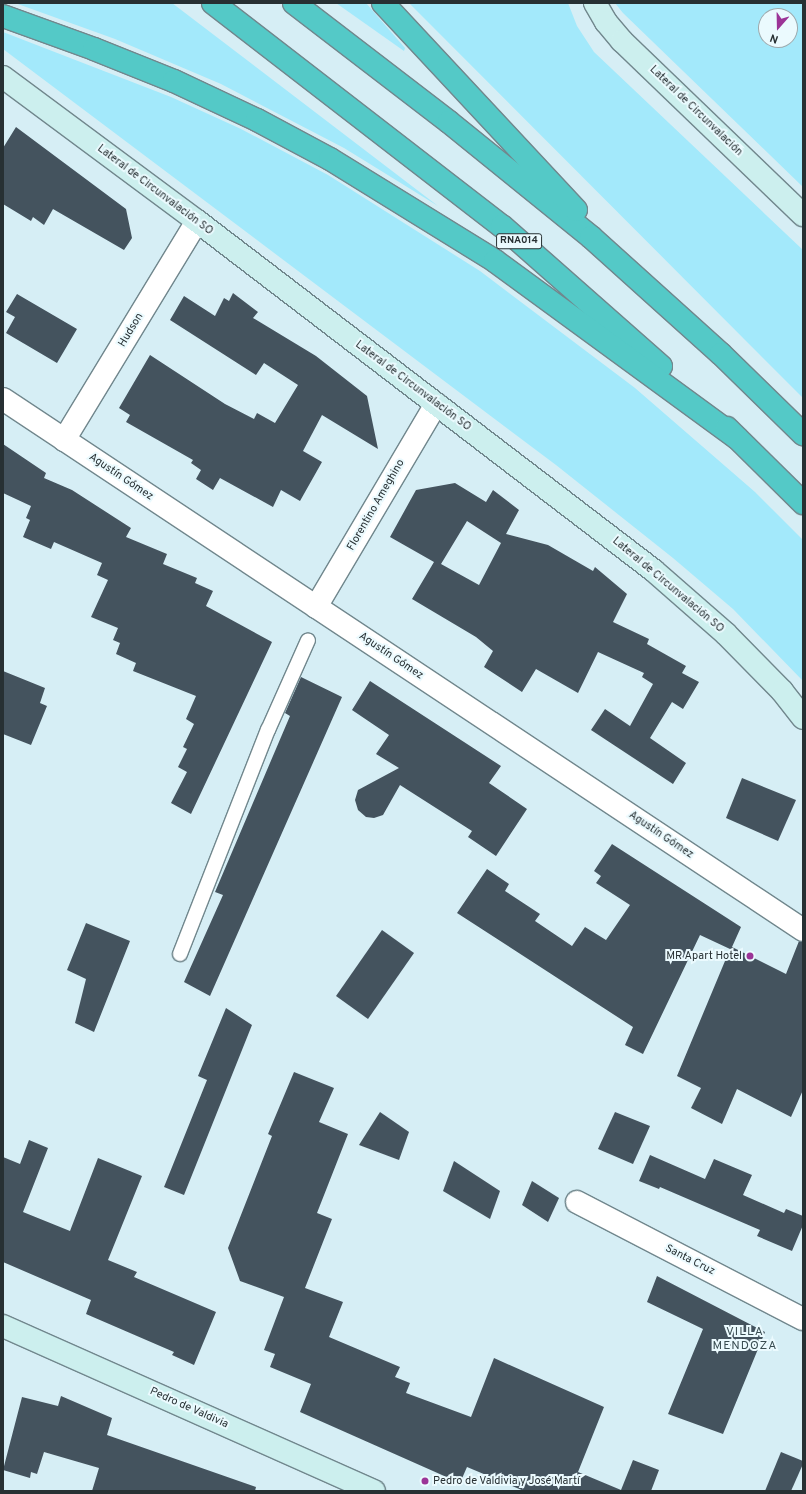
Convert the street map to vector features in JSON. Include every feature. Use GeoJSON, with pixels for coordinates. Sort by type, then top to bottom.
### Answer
{"type":"FeatureCollection","features":[{"type":"Feature","properties":{"kind":"highway","name":"RNA014"},"geometry":{"type":"LineString","coordinates":[[213,3],[496,222],[638,344],[803,503]]}},
{"type":"Feature","properties":{"kind":"highway"},"geometry":{"type":"LineString","coordinates":[[294,3],[535,191],[637,278],[803,434]]}},
{"type":"Feature","properties":{"kind":"highway"},"geometry":{"type":"LineString","coordinates":[[383,3],[508,135],[637,278]]}},
{"type":"Feature","properties":{"kind":"highway"},"geometry":{"type":"LineString","coordinates":[[3,16],[94,49],[174,81],[257,120],[330,159],[494,261],[737,438]]}},
{"type":"Feature","properties":{"kind":"street","name":"Lateral de Circunvalación"},"geometry":{"type":"LineString","coordinates":[[596,3],[606,22],[622,40],[803,215]]}},
{"type":"Feature","properties":{"kind":"street","name":"Lateral de Circunvalación SO"},"geometry":{"type":"LineString","coordinates":[[3,77],[197,221],[690,601],[759,666],[803,718]]}},
{"type":"Feature","properties":{"kind":"street","name":"Hudson"},"geometry":{"type":"LineString","coordinates":[[64,440],[197,221]]}},
{"type":"Feature","properties":{"kind":"street","name":"Agustín Gómez"},"geometry":{"type":"LineString","coordinates":[[3,399],[803,930]]}},
{"type":"Feature","properties":{"kind":"street","name":"Florentino Ameghino"},"geometry":{"type":"LineString","coordinates":[[316,607],[436,404]]}},
{"type":"Feature","properties":{"kind":"street","name":"Agustín Gómez"},"geometry":{"type":"LineString","coordinates":[[779,913],[803,917]]}},
{"type":"Feature","properties":{"kind":"street","name":"Santa Cruz"},"geometry":{"type":"LineString","coordinates":[[577,1202],[803,1319]]}},
{"type":"Feature","properties":{"kind":"street","name":"Pedro de Valdivia"},"geometry":{"type":"LineString","coordinates":[[3,1326],[374,1491]]}},
{"type":"Feature","properties":{"kind":"lane"},"geometry":{"type":"LineString","coordinates":[[180,954],[268,730],[308,640]]}},
{"type":"Feature","properties":{"kind":"shaded area"},"geometry":{"type":"Polygon","coordinates":[[[15,3],[172,3],[438,206],[344,148],[221,84],[115,39],[15,3]]]}},
{"type":"Feature","properties":{"kind":"shaded area"},"geometry":{"type":"Polygon","coordinates":[[[336,3],[366,3],[405,48],[404,51],[336,3]]]}},
{"type":"Feature","properties":{"kind":"shaded area"},"geometry":{"type":"Polygon","coordinates":[[[409,3],[568,3],[577,26],[594,52],[803,250],[803,398],[409,3]]]}},
{"type":"Feature","properties":{"kind":"shaded area"},"geometry":{"type":"Polygon","coordinates":[[[615,3],[803,3],[803,187],[623,13],[615,3]]]}},
{"type":"Feature","properties":{"kind":"shaded area"},"geometry":{"type":"Polygon","coordinates":[[[3,32],[171,97],[241,129],[328,175],[480,271],[635,388],[755,492],[803,540],[803,681],[733,609],[673,558],[556,465],[3,49],[3,32]]]}},
{"type":"Feature","properties":{"kind":"building"},"geometry":{"type":"Polygon","coordinates":[[[16,127],[126,209],[132,238],[124,250],[53,209],[44,225],[33,217],[31,221],[3,204],[3,148],[16,127]]]}},
{"type":"Feature","properties":{"kind":"building"},"geometry":{"type":"Polygon","coordinates":[[[233,293],[258,312],[253,318],[316,356],[367,396],[378,449],[322,415],[303,451],[322,462],[300,501],[281,490],[273,507],[220,478],[213,490],[196,479],[201,470],[191,463],[193,460],[126,422],[130,415],[119,408],[150,355],[225,404],[254,419],[257,413],[275,423],[298,385],[264,363],[256,375],[170,320],[184,296],[215,316],[224,298],[229,301],[233,293]]]}},
{"type":"Feature","properties":{"kind":"building"},"geometry":{"type":"Polygon","coordinates":[[[17,294],[77,329],[57,363],[6,333],[15,317],[6,312],[17,294]]]}},
{"type":"Feature","properties":{"kind":"building"},"geometry":{"type":"Polygon","coordinates":[[[3,444],[46,473],[44,478],[72,490],[131,528],[126,537],[167,554],[163,564],[197,578],[195,583],[213,591],[206,606],[272,642],[191,814],[171,803],[187,772],[178,767],[187,749],[183,747],[194,724],[186,719],[196,696],[133,671],[136,663],[116,654],[120,643],[113,640],[118,628],[91,617],[108,580],[97,575],[102,563],[54,542],[51,549],[23,537],[30,520],[26,518],[31,506],[3,493],[3,444]]]}},
{"type":"Feature","properties":{"kind":"building"},"geometry":{"type":"Polygon","coordinates":[[[455,483],[486,502],[493,490],[519,510],[506,534],[548,545],[593,571],[595,567],[627,594],[613,622],[649,639],[647,644],[686,666],[682,673],[699,682],[683,709],[672,702],[650,738],[686,763],[673,784],[591,730],[605,709],[630,726],[653,684],[642,677],[644,673],[598,652],[578,693],[536,669],[522,692],[484,667],[493,651],[476,637],[412,599],[434,562],[390,537],[416,490],[455,483]],[[467,521],[441,564],[479,585],[501,543],[467,521]]]}},
{"type":"Feature","properties":{"kind":"building"},"geometry":{"type":"Polygon","coordinates":[[[3,671],[45,688],[40,703],[47,706],[31,745],[3,734],[3,671]]]}},
{"type":"Feature","properties":{"kind":"building"},"geometry":{"type":"Polygon","coordinates":[[[301,677],[342,697],[210,996],[184,982],[223,895],[215,892],[290,716],[285,713],[301,677]]]}},
{"type":"Feature","properties":{"kind":"building"},"geometry":{"type":"Polygon","coordinates":[[[370,681],[501,766],[489,783],[527,809],[496,856],[468,837],[472,831],[400,785],[383,815],[374,818],[366,817],[358,810],[355,800],[358,790],[399,768],[376,754],[389,735],[352,710],[370,681]]]}},
{"type":"Feature","properties":{"kind":"building"},"geometry":{"type":"Polygon","coordinates":[[[742,778],[796,800],[778,841],[726,818],[742,778]]]}},
{"type":"Feature","properties":{"kind":"building"},"geometry":{"type":"Polygon","coordinates":[[[612,844],[741,927],[732,947],[786,974],[799,941],[803,942],[803,1090],[791,1117],[737,1089],[722,1124],[691,1108],[701,1088],[677,1076],[730,949],[700,935],[643,1054],[625,1045],[633,1027],[457,913],[487,869],[509,884],[505,891],[540,914],[535,921],[572,946],[585,927],[606,940],[630,905],[596,883],[601,876],[594,871],[612,844]]]}},
{"type":"Feature","properties":{"kind":"building"},"geometry":{"type":"Polygon","coordinates":[[[86,923],[130,941],[94,1032],[75,1023],[86,979],[67,970],[86,923]]]}},
{"type":"Feature","properties":{"kind":"building"},"geometry":{"type":"Polygon","coordinates":[[[382,930],[414,953],[368,1019],[336,996],[382,930]]]}},
{"type":"Feature","properties":{"kind":"building"},"geometry":{"type":"Polygon","coordinates":[[[226,1008],[252,1025],[184,1195],[164,1187],[207,1080],[198,1076],[226,1008]]]}},
{"type":"Feature","properties":{"kind":"building"},"geometry":{"type":"Polygon","coordinates":[[[294,1072],[334,1088],[319,1122],[348,1134],[317,1213],[332,1219],[305,1288],[343,1302],[329,1337],[400,1367],[395,1377],[410,1383],[406,1393],[471,1417],[494,1358],[604,1407],[578,1472],[621,1490],[633,1460],[659,1470],[651,1491],[524,1491],[467,1467],[460,1483],[300,1412],[311,1384],[270,1367],[275,1354],[264,1350],[284,1297],[240,1281],[228,1248],[272,1136],[268,1134],[294,1072]]]}},
{"type":"Feature","properties":{"kind":"building"},"geometry":{"type":"Polygon","coordinates":[[[380,1112],[409,1132],[399,1160],[359,1145],[380,1112]]]}},
{"type":"Feature","properties":{"kind":"building"},"geometry":{"type":"Polygon","coordinates":[[[615,1112],[650,1126],[633,1164],[598,1149],[615,1112]]]}},
{"type":"Feature","properties":{"kind":"building"},"geometry":{"type":"Polygon","coordinates":[[[29,1140],[48,1148],[23,1212],[70,1231],[98,1158],[142,1176],[108,1260],[137,1272],[134,1277],[216,1312],[194,1365],[172,1355],[174,1352],[86,1314],[91,1300],[3,1262],[3,1157],[20,1164],[29,1140]]]}},
{"type":"Feature","properties":{"kind":"building"},"geometry":{"type":"Polygon","coordinates":[[[650,1155],[705,1179],[714,1159],[752,1175],[743,1195],[784,1213],[786,1209],[803,1216],[803,1225],[792,1251],[757,1236],[760,1230],[660,1187],[659,1189],[639,1181],[650,1155]]]}},
{"type":"Feature","properties":{"kind":"building"},"geometry":{"type":"Polygon","coordinates":[[[454,1161],[500,1191],[490,1219],[443,1191],[454,1161]]]}},
{"type":"Feature","properties":{"kind":"building"},"geometry":{"type":"Polygon","coordinates":[[[532,1181],[559,1198],[548,1222],[522,1205],[532,1181]]]}},
{"type":"Feature","properties":{"kind":"building"},"geometry":{"type":"Polygon","coordinates":[[[657,1276],[765,1332],[723,1434],[668,1414],[703,1329],[647,1302],[657,1276]]]}},
{"type":"Feature","properties":{"kind":"building"},"geometry":{"type":"Polygon","coordinates":[[[61,1396],[112,1418],[107,1435],[256,1487],[255,1491],[92,1491],[99,1468],[44,1452],[37,1474],[31,1472],[30,1478],[3,1470],[22,1397],[58,1406],[61,1396]]]}},
{"type":"Feature","properties":{"kind":"building"},"geometry":{"type":"Polygon","coordinates":[[[781,1452],[803,1461],[803,1464],[791,1491],[765,1491],[781,1452]]]}},
{"type":"Feature","properties":{"kind":"place","name":"MR Apart Hotel"},"geometry":{"type":"Point","coordinates":[750,956]}},
{"type":"Feature","properties":{"kind":"place","name":"Pedro de Valdivia y José Martí"},"geometry":{"type":"Point","coordinates":[425,1481]}},
{"type":"Feature","properties":{"kind":"district","name":"VILLA MENDOZA"},"geometry":{"type":"Point","coordinates":[745,1340]}}]}
